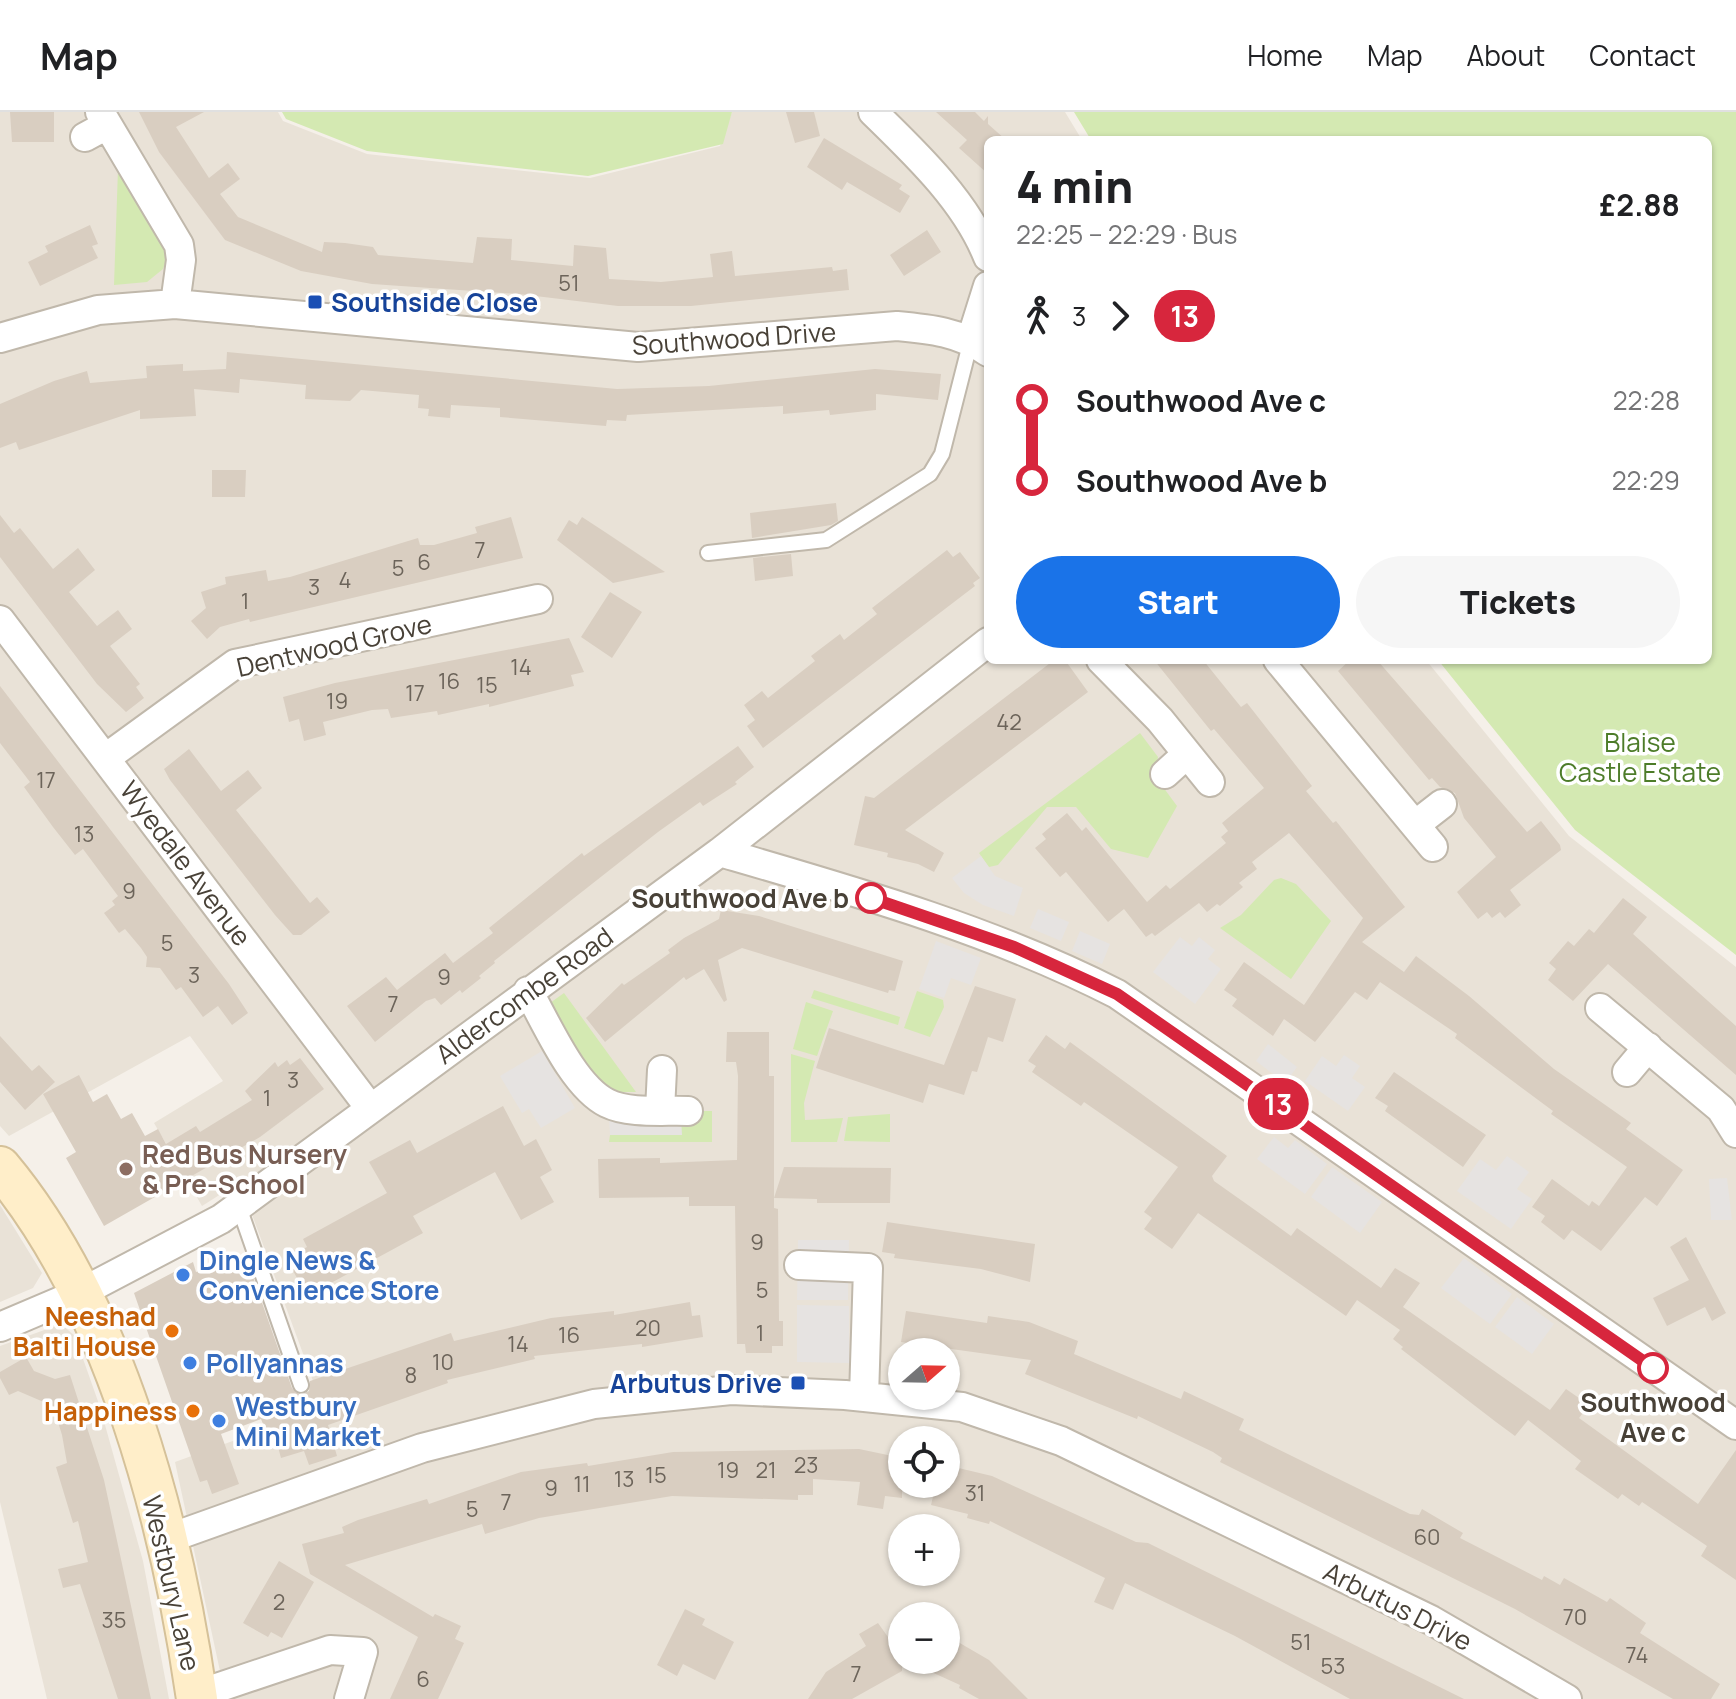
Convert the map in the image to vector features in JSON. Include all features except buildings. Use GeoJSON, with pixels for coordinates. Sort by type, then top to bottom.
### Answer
{"type":"FeatureCollection","features":[{"type":"Feature","properties":{"kind":"street"},"geometry":{"type":"LineString","coordinates":[[873,112],[919,158],[954,202],[984,251]]}},
{"type":"Feature","properties":{"kind":"street"},"geometry":{"type":"LineString","coordinates":[[97,124],[179,245],[181,260],[175,304]]}},
{"type":"Feature","properties":{"kind":"street","name":"Southwood Drive"},"geometry":{"type":"LineString","coordinates":[[0,338],[98,310],[175,304],[638,347],[897,326],[936,330],[980,346]]}},
{"type":"Feature","properties":{"kind":"street"},"geometry":{"type":"LineString","coordinates":[[980,346],[984,316]]}},
{"type":"Feature","properties":{"kind":"street","name":"Dentwood Grove"},"geometry":{"type":"LineString","coordinates":[[107,757],[235,664],[538,599]]}},
{"type":"Feature","properties":{"kind":"street","name":"Wyedale Avenue"},"geometry":{"type":"LineString","coordinates":[[0,620],[107,757],[370,1108]]}},
{"type":"Feature","properties":{"kind":"street","name":"Aldercombe Road"},"geometry":{"type":"LineString","coordinates":[[0,1327],[80,1293],[239,1207],[720,852],[984,645]]}},
{"type":"Feature","properties":{"kind":"street"},"geometry":{"type":"LineString","coordinates":[[1105,664],[1160,720],[1210,782]]}},
{"type":"Feature","properties":{"kind":"street"},"geometry":{"type":"LineString","coordinates":[[1281,664],[1433,847]]}},
{"type":"Feature","properties":{"kind":"street"},"geometry":{"type":"LineString","coordinates":[[1165,774],[1187,754]]}},
{"type":"Feature","properties":{"kind":"street"},"geometry":{"type":"LineString","coordinates":[[1415,825],[1442,804]]}},
{"type":"Feature","properties":{"kind":"street"},"geometry":{"type":"LineString","coordinates":[[720,852],[836,885],[1014,947],[1117,994],[1734,1413]]}},
{"type":"Feature","properties":{"kind":"street"},"geometry":{"type":"LineString","coordinates":[[528,991],[582,1082],[609,1104],[674,1110],[662,1070]]}},
{"type":"Feature","properties":{"kind":"street"},"geometry":{"type":"LineString","coordinates":[[1600,1008],[1721,1109],[1736,1133]]}},
{"type":"Feature","properties":{"kind":"street"},"geometry":{"type":"LineString","coordinates":[[1627,1072],[1648,1047]]}},
{"type":"Feature","properties":{"kind":"street","name":"Westbury Lane"},"geometry":{"type":"LineString","coordinates":[[0,1167],[46,1232],[80,1293],[116,1377],[167,1539],[196,1697]]}},
{"type":"Feature","properties":{"kind":"street"},"geometry":{"type":"LineString","coordinates":[[799,1265],[868,1268],[864,1397]]}},
{"type":"Feature","properties":{"kind":"street","name":"Arbutus Drive"},"geometry":{"type":"LineString","coordinates":[[167,1539],[422,1448],[594,1404],[731,1390],[864,1397],[962,1407],[1061,1441],[1431,1620],[1567,1699]]}},
{"type":"Feature","properties":{"kind":"street"},"geometry":{"type":"LineString","coordinates":[[196,1697],[330,1650],[363,1652],[349,1699]]}},
{"type":"Feature","properties":{"kind":"lane"},"geometry":{"type":"LineString","coordinates":[[708,553],[826,540],[930,474],[942,454],[980,346]]}},
{"type":"Feature","properties":{"kind":"lane"},"geometry":{"type":"LineString","coordinates":[[239,1207],[301,1385]]}},
{"type":"Feature","properties":{"kind":"shaded area"},"geometry":{"type":"Polygon","coordinates":[[[0,112],[278,112],[283,121],[367,154],[590,178],[720,146],[732,112],[858,112],[869,126],[880,112],[1065,112],[1080,136],[984,136],[984,664],[1429,664],[1569,836],[1736,967],[1736,1699],[226,1699],[175,1462],[323,1408],[240,1182],[202,1206],[154,1123],[223,1081],[190,1036],[9,1136],[0,1126],[0,112]]]}},
{"type":"Feature","properties":{"kind":"shaded area"},"geometry":{"type":"Polygon","coordinates":[[[981,856],[995,876],[1023,888],[1014,916],[983,905],[964,893],[952,878],[981,856]]]}},
{"type":"Feature","properties":{"kind":"shaded area"},"geometry":{"type":"Polygon","coordinates":[[[1038,909],[1069,922],[1061,941],[1030,928],[1038,909]]]}},
{"type":"Feature","properties":{"kind":"shaded area"},"geometry":{"type":"Polygon","coordinates":[[[1080,931],[1110,944],[1102,964],[1072,951],[1080,931]]]}},
{"type":"Feature","properties":{"kind":"shaded area"},"geometry":{"type":"Polygon","coordinates":[[[1180,937],[1192,946],[1199,937],[1215,950],[1208,959],[1221,969],[1195,1004],[1153,972],[1180,937]]]}},
{"type":"Feature","properties":{"kind":"shaded area"},"geometry":{"type":"Polygon","coordinates":[[[936,941],[981,958],[971,985],[951,978],[944,998],[919,989],[936,941]]]}},
{"type":"Feature","properties":{"kind":"shaded area"},"geometry":{"type":"Polygon","coordinates":[[[1268,1044],[1297,1067],[1285,1083],[1256,1061],[1268,1044]]]}},
{"type":"Feature","properties":{"kind":"shaded area"},"geometry":{"type":"Polygon","coordinates":[[[542,1051],[575,1108],[541,1128],[529,1109],[522,1113],[500,1076],[542,1051]]]}},
{"type":"Feature","properties":{"kind":"shaded area"},"geometry":{"type":"Polygon","coordinates":[[[1344,1055],[1360,1066],[1352,1078],[1365,1087],[1348,1111],[1305,1081],[1322,1056],[1336,1066],[1344,1055]]]}},
{"type":"Feature","properties":{"kind":"shaded area"},"geometry":{"type":"Polygon","coordinates":[[[609,1117],[681,1117],[682,1135],[610,1135],[609,1117]]]}},
{"type":"Feature","properties":{"kind":"shaded area"},"geometry":{"type":"Polygon","coordinates":[[[1274,1137],[1288,1148],[1295,1140],[1327,1164],[1305,1194],[1257,1159],[1274,1137]]]}},
{"type":"Feature","properties":{"kind":"shaded area"},"geometry":{"type":"Polygon","coordinates":[[[1507,1156],[1529,1172],[1517,1189],[1532,1199],[1511,1229],[1457,1191],[1480,1159],[1496,1170],[1507,1156]]]}},
{"type":"Feature","properties":{"kind":"shaded area"},"geometry":{"type":"Polygon","coordinates":[[[1332,1167],[1382,1202],[1360,1233],[1311,1197],[1332,1167]]]}},
{"type":"Feature","properties":{"kind":"shaded area"},"geometry":{"type":"Polygon","coordinates":[[[1727,1178],[1732,1220],[1711,1220],[1709,1179],[1727,1178]]]}},
{"type":"Feature","properties":{"kind":"shaded area"},"geometry":{"type":"Polygon","coordinates":[[[0,1205],[42,1273],[33,1288],[0,1302],[0,1205]]]}},
{"type":"Feature","properties":{"kind":"shaded area"},"geometry":{"type":"Polygon","coordinates":[[[798,1240],[849,1240],[848,1300],[797,1300],[798,1240]]]}},
{"type":"Feature","properties":{"kind":"shaded area"},"geometry":{"type":"Polygon","coordinates":[[[1464,1258],[1512,1294],[1490,1324],[1441,1288],[1464,1258]]]}},
{"type":"Feature","properties":{"kind":"shaded area"},"geometry":{"type":"Polygon","coordinates":[[[1517,1297],[1554,1324],[1532,1354],[1495,1327],[1517,1297]]]}},
{"type":"Feature","properties":{"kind":"shaded area"},"geometry":{"type":"Polygon","coordinates":[[[797,1305],[849,1306],[849,1363],[797,1362],[797,1305]]]}},
{"type":"Feature","properties":{"kind":"shaded area"},"geometry":{"type":"Polygon","coordinates":[[[61,1324],[75,1336],[100,1407],[143,1561],[169,1699],[47,1699],[0,1502],[0,1346],[61,1324]]]}},
{"type":"Feature","properties":{"kind":"green space"},"geometry":{"type":"Polygon","coordinates":[[[282,112],[732,112],[723,144],[588,176],[367,151],[286,119],[282,112]]]}},
{"type":"Feature","properties":{"kind":"green space","name":"Blaise Castle Estate"},"geometry":{"type":"Polygon","coordinates":[[[1074,112],[1736,112],[1736,955],[1575,830],[1441,664],[1712,664],[1712,136],[1089,136],[1074,112]]]}},
{"type":"Feature","properties":{"kind":"green space"},"geometry":{"type":"Polygon","coordinates":[[[118,169],[166,249],[163,269],[147,282],[114,285],[118,169]]]}},
{"type":"Feature","properties":{"kind":"green space"},"geometry":{"type":"Polygon","coordinates":[[[1140,733],[1158,757],[1155,776],[1177,806],[1148,858],[1111,849],[1076,807],[1047,807],[998,865],[989,867],[979,853],[1140,733]]]}},
{"type":"Feature","properties":{"kind":"green space"},"geometry":{"type":"Polygon","coordinates":[[[1281,878],[1296,884],[1331,921],[1291,979],[1220,928],[1241,915],[1274,880],[1281,878]]]}},
{"type":"Feature","properties":{"kind":"green space"},"geometry":{"type":"Polygon","coordinates":[[[814,990],[900,1017],[898,1025],[811,998],[814,990]]]}},
{"type":"Feature","properties":{"kind":"green space"},"geometry":{"type":"Polygon","coordinates":[[[917,991],[943,1000],[944,1007],[930,1037],[904,1028],[917,991]]]}},
{"type":"Feature","properties":{"kind":"green space"},"geometry":{"type":"Polygon","coordinates":[[[564,993],[636,1092],[607,1092],[587,1074],[550,1003],[564,993]]]}},
{"type":"Feature","properties":{"kind":"green space"},"geometry":{"type":"Polygon","coordinates":[[[806,1002],[833,1011],[817,1056],[793,1049],[806,1002]]]}},
{"type":"Feature","properties":{"kind":"green space"},"geometry":{"type":"Polygon","coordinates":[[[791,1054],[815,1061],[804,1103],[805,1120],[843,1118],[837,1142],[791,1142],[791,1054]]]}},
{"type":"Feature","properties":{"kind":"green space"},"geometry":{"type":"Polygon","coordinates":[[[694,1111],[712,1111],[712,1142],[609,1142],[610,1135],[681,1135],[681,1117],[694,1111]]]}},
{"type":"Feature","properties":{"kind":"green space"},"geometry":{"type":"Polygon","coordinates":[[[890,1114],[890,1142],[844,1141],[848,1117],[890,1114]]]}},
{"type":"Feature","properties":{"kind":"bus line","name":"13"},"geometry":{"type":"LineString","coordinates":[[871,898],[1014,947],[1117,994],[1188,1040],[1653,1368]]}},
{"type":"Feature","properties":{"kind":"place","name":"Southside Close"},"geometry":{"type":"Point","coordinates":[315,302]}},
{"type":"Feature","properties":{"kind":"place","name":"Southwood Ave b"},"geometry":{"type":"Point","coordinates":[871,898]}},
{"type":"Feature","properties":{"kind":"place","name":"Red Bus Nursery & Pre-School"},"geometry":{"type":"Point","coordinates":[126,1169]}},
{"type":"Feature","properties":{"kind":"place","name":"Dingle News & Convenience Store"},"geometry":{"type":"Point","coordinates":[183,1275]}},
{"type":"Feature","properties":{"kind":"place","name":"Neeshad Balti House"},"geometry":{"type":"Point","coordinates":[172,1331]}},
{"type":"Feature","properties":{"kind":"place","name":"Pollyannas"},"geometry":{"type":"Point","coordinates":[190,1363]}},
{"type":"Feature","properties":{"kind":"place","name":"Southwood Ave c"},"geometry":{"type":"Point","coordinates":[1653,1368]}},
{"type":"Feature","properties":{"kind":"place","name":"Arbutus Drive"},"geometry":{"type":"Point","coordinates":[798,1383]}},
{"type":"Feature","properties":{"kind":"place","name":"Happiness"},"geometry":{"type":"Point","coordinates":[193,1411]}},
{"type":"Feature","properties":{"kind":"place","name":"Westbury Mini Market"},"geometry":{"type":"Point","coordinates":[219,1421]}}]}
